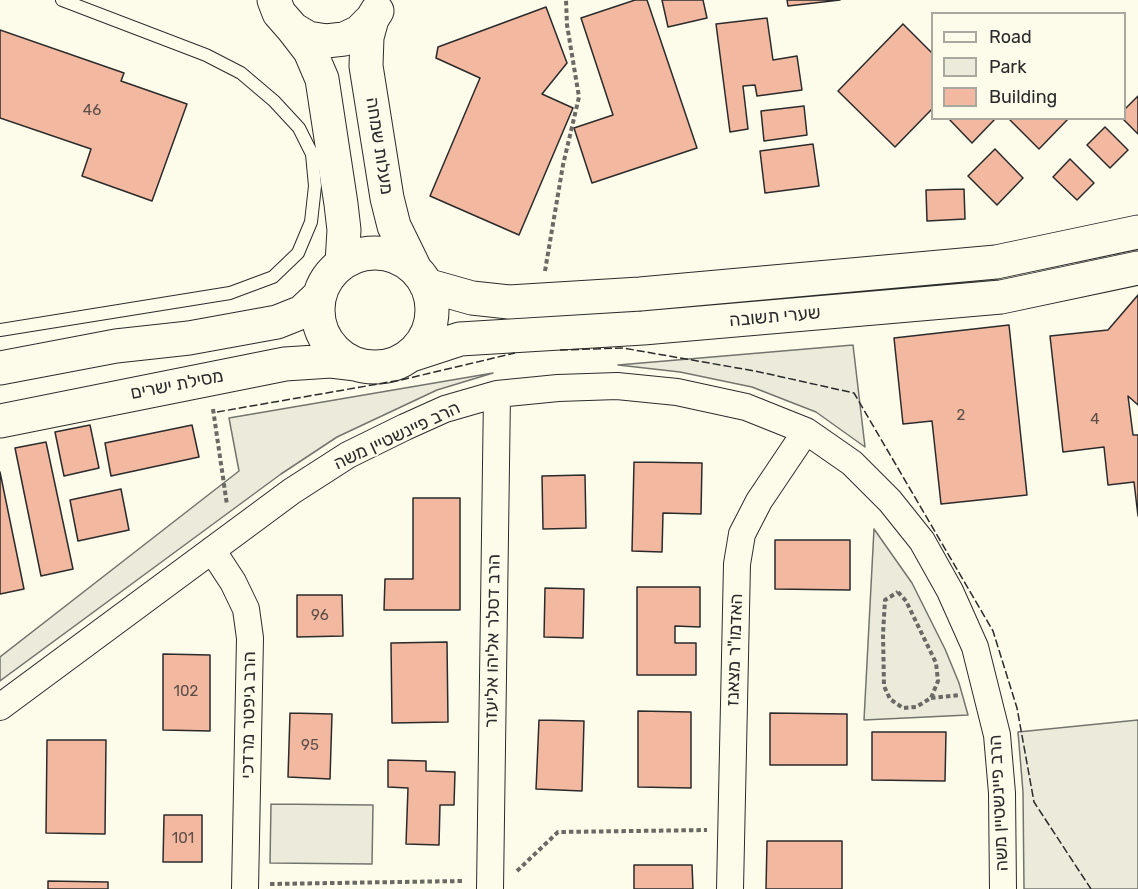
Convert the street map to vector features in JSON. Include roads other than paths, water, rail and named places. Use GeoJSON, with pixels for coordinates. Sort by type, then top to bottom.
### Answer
{"type":"FeatureCollection","features":[{"type":"Feature","properties":{"kind":"street"},"geometry":{"type":"LineString","coordinates":[[275,10],[308,38],[326,41],[344,39],[359,32],[380,6]]}},
{"type":"Feature","properties":{"kind":"street","name":"מעלות שמחה"},"geometry":{"type":"LineString","coordinates":[[380,6],[367,37],[366,66],[387,198],[394,226],[420,277]]}},
{"type":"Feature","properties":{"kind":"street"},"geometry":{"type":"LineString","coordinates":[[275,10],[310,51],[322,79],[344,230],[342,263]]}},
{"type":"Feature","properties":{"kind":"street","name":"שערי תשובה"},"geometry":{"type":"LineString","coordinates":[[420,277],[472,298],[509,302],[640,294],[996,262],[1138,232]]}},
{"type":"Feature","properties":{"kind":"street"},"geometry":{"type":"LineString","coordinates":[[380,253],[398,258],[420,277],[432,303],[431,323],[423,341],[411,355],[394,364],[375,368],[356,364],[341,356],[329,344],[321,329],[318,312],[320,295],[328,277],[342,263],[360,255],[380,253]]}},
{"type":"Feature","properties":{"kind":"street","name":"שערי תשובה"},"geometry":{"type":"LineString","coordinates":[[411,355],[460,339],[643,328],[1001,297],[1138,268]]}},
{"type":"Feature","properties":{"kind":"street"},"geometry":{"type":"LineString","coordinates":[[0,368],[116,346],[189,338],[277,322],[302,312],[320,295]]}},
{"type":"Feature","properties":{"kind":"street","name":"מסילת ישרים"},"geometry":{"type":"LineString","coordinates":[[0,421],[285,364],[331,361],[356,364]]}},
{"type":"Feature","properties":{"kind":"street","name":"הרב פיינשטיין משה"},"geometry":{"type":"LineString","coordinates":[[0,707],[292,491],[348,455],[445,409],[497,394],[558,388],[617,386],[677,392],[746,407],[806,430],[852,463],[890,501],[916,533],[950,591],[975,647],[997,735],[1002,793],[1003,889]]}},
{"type":"Feature","properties":{"kind":"street","name":"הרב דסלר אליהו אליעזר"},"geometry":{"type":"LineString","coordinates":[[490,889],[497,394]]}},
{"type":"Feature","properties":{"kind":"street","name":"האדמו\"ר מצאנז"},"geometry":{"type":"LineString","coordinates":[[730,889],[737,564],[742,534],[759,501],[806,430]]}},
{"type":"Feature","properties":{"kind":"street","name":"הרב גיפטר מרדכי"},"geometry":{"type":"LineString","coordinates":[[222,543],[233,582],[246,609],[250,638],[245,889]]}},
{"type":"Feature","properties":{"kind":"lane"},"geometry":{"type":"LineString","coordinates":[[0,330],[230,293],[273,277],[298,254],[311,222],[315,186],[312,154],[299,128],[274,100],[240,73],[206,55],[62,0]]}}]}
